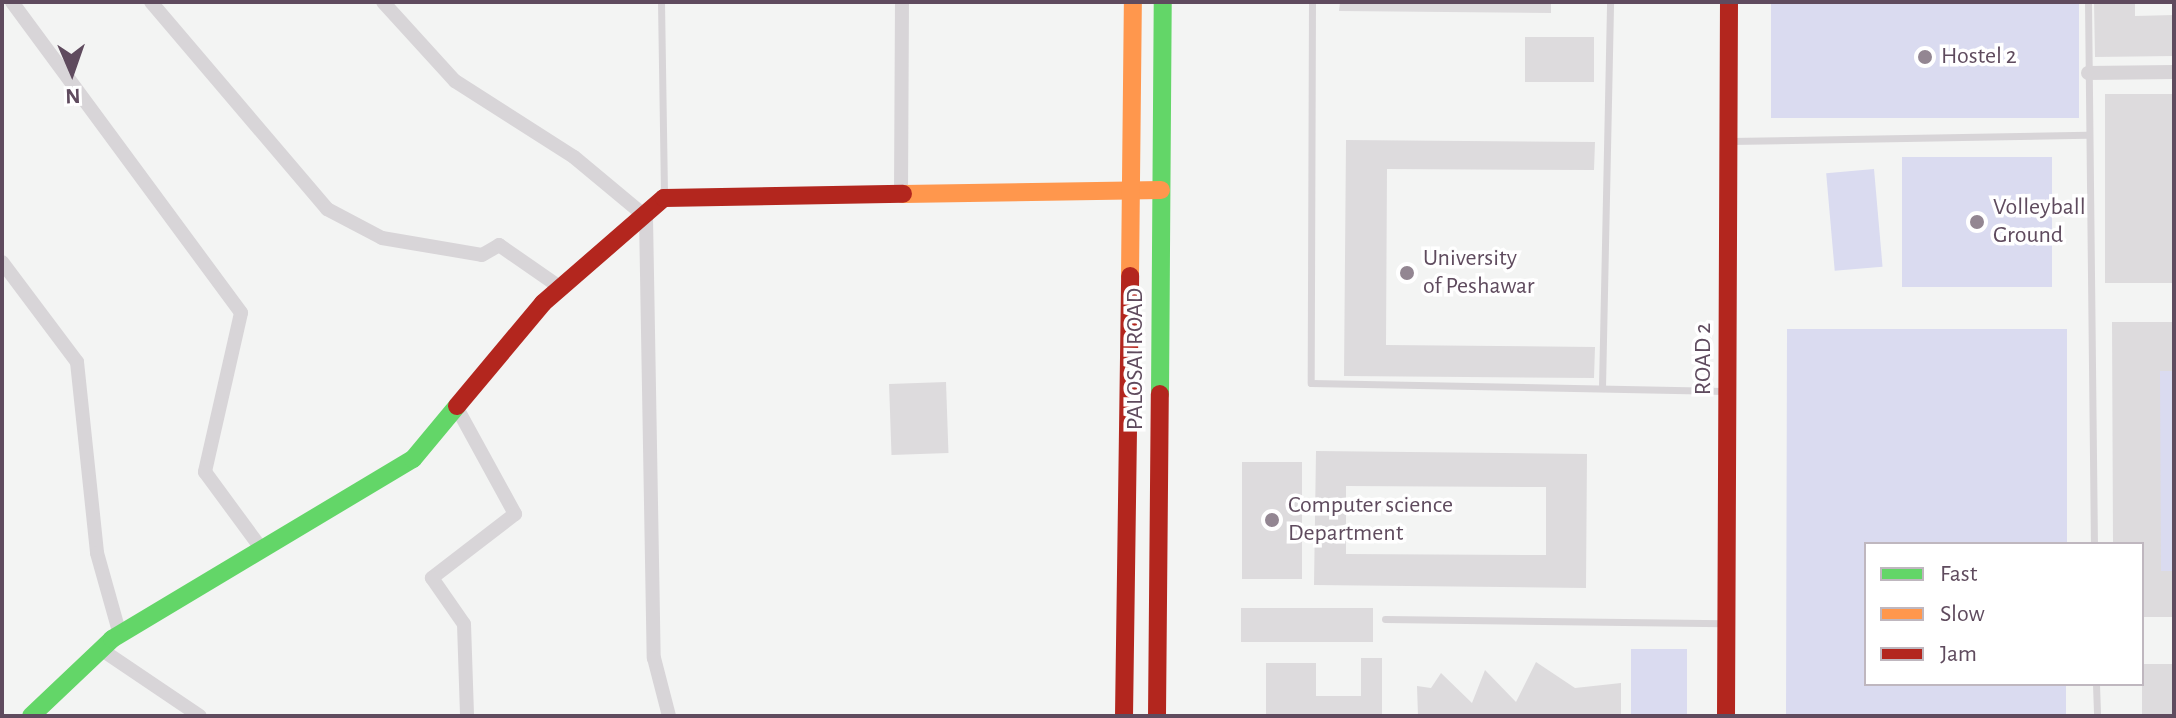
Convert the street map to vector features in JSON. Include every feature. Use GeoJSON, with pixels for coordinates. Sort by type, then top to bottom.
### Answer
{"type":"FeatureCollection","features":[{"type":"Feature","properties":{"kind":"street"},"geometry":{"type":"LineString","coordinates":[[12,2],[241,313],[205,472],[260,547]]}},
{"type":"Feature","properties":{"kind":"street"},"geometry":{"type":"LineString","coordinates":[[151,2],[327,209],[382,238],[482,255],[499,245],[561,288]]}},
{"type":"Feature","properties":{"kind":"street"},"geometry":{"type":"LineString","coordinates":[[383,2],[455,81],[574,157],[646,217],[654,658],[669,716]]}},
{"type":"Feature","properties":{"kind":"street"},"geometry":{"type":"LineString","coordinates":[[901,192],[902,2]]}},
{"type":"Feature","properties":{"kind":"street"},"geometry":{"type":"LineString","coordinates":[[1124,716],[1133,2]]}},
{"type":"Feature","properties":{"kind":"street","name":"PALOSAI ROAD"},"geometry":{"type":"LineString","coordinates":[[1157,716],[1163,2]]}},
{"type":"Feature","properties":{"kind":"street","name":"ROAD 2"},"geometry":{"type":"LineString","coordinates":[[1726,716],[1729,2]]}},
{"type":"Feature","properties":{"kind":"street"},"geometry":{"type":"LineString","coordinates":[[2088,73],[2174,72]]}},
{"type":"Feature","properties":{"kind":"street"},"geometry":{"type":"LineString","coordinates":[[31,716],[120,635],[260,547],[413,459],[561,288],[646,217],[664,198],[1133,188],[1161,190]]}},
{"type":"Feature","properties":{"kind":"street"},"geometry":{"type":"LineString","coordinates":[[5,272],[77,362],[97,553],[120,635]]}},
{"type":"Feature","properties":{"kind":"street"},"geometry":{"type":"LineString","coordinates":[[457,408],[515,514],[432,578],[464,624],[467,716]]}},
{"type":"Feature","properties":{"kind":"street"},"geometry":{"type":"LineString","coordinates":[[102,650],[200,716]]}},
{"type":"Feature","properties":{"kind":"lane"},"geometry":{"type":"LineString","coordinates":[[661,2],[664,198]]}},
{"type":"Feature","properties":{"kind":"lane"},"geometry":{"type":"LineString","coordinates":[[1312,2],[1311,383],[1727,391]]}},
{"type":"Feature","properties":{"kind":"lane"},"geometry":{"type":"LineString","coordinates":[[1602,388],[1610,2]]}},
{"type":"Feature","properties":{"kind":"lane"},"geometry":{"type":"LineString","coordinates":[[2088,2],[2087,135],[2094,542]]}},
{"type":"Feature","properties":{"kind":"lane"},"geometry":{"type":"LineString","coordinates":[[1728,141],[2087,135]]}},
{"type":"Feature","properties":{"kind":"lane"},"geometry":{"type":"LineString","coordinates":[[1385,619],[1727,623]]}},
{"type":"Feature","properties":{"kind":"lane"},"geometry":{"type":"LineString","coordinates":[[2096,686],[2097,716]]}},
{"type":"Feature","properties":{"kind":"shaded area","name":"Hostel 2"},"geometry":{"type":"Polygon","coordinates":[[[1771,2],[2079,2],[2079,118],[1771,118],[1771,2]]]}},
{"type":"Feature","properties":{"kind":"shaded area","name":"Volleyball Ground"},"geometry":{"type":"Polygon","coordinates":[[[1902,157],[2052,157],[2052,287],[1902,287],[1902,157]]]}},
{"type":"Feature","properties":{"kind":"shaded area"},"geometry":{"type":"Polygon","coordinates":[[[1874,169],[1883,267],[1835,271],[1826,173],[1874,169]]]}},
{"type":"Feature","properties":{"kind":"shaded area"},"geometry":{"type":"Polygon","coordinates":[[[1787,329],[2067,329],[2067,542],[1864,542],[1864,686],[2066,686],[2066,716],[1786,716],[1787,329]]]}},
{"type":"Feature","properties":{"kind":"shaded area"},"geometry":{"type":"Polygon","coordinates":[[[2160,371],[2174,371],[2174,571],[2160,571],[2160,371]]]}},
{"type":"Feature","properties":{"kind":"shaded area"},"geometry":{"type":"Polygon","coordinates":[[[1631,649],[1687,649],[1687,716],[1631,716],[1631,649]]]}},
{"type":"Feature","properties":{"kind":"building"},"geometry":{"type":"Polygon","coordinates":[[[1340,2],[1551,2],[1551,13],[1339,11],[1340,2]]]}},
{"type":"Feature","properties":{"kind":"building"},"geometry":{"type":"Polygon","coordinates":[[[2094,2],[2135,2],[2135,16],[2174,15],[2174,56],[2095,57],[2094,2]]]}},
{"type":"Feature","properties":{"kind":"building"},"geometry":{"type":"Polygon","coordinates":[[[1525,37],[1594,37],[1594,82],[1525,82],[1525,37]]]}},
{"type":"Feature","properties":{"kind":"building"},"geometry":{"type":"Polygon","coordinates":[[[2105,94],[2174,94],[2174,283],[2105,283],[2105,94]]]}},
{"type":"Feature","properties":{"kind":"building"},"geometry":{"type":"Polygon","coordinates":[[[1346,140],[1595,142],[1594,170],[1387,169],[1386,345],[1595,347],[1594,378],[1344,376],[1346,140]]]}},
{"type":"Feature","properties":{"kind":"building"},"geometry":{"type":"Polygon","coordinates":[[[2112,322],[2174,322],[2174,371],[2160,371],[2161,571],[2174,571],[2174,617],[2144,617],[2144,542],[2113,542],[2112,322]]]}},
{"type":"Feature","properties":{"kind":"building"},"geometry":{"type":"Polygon","coordinates":[[[946,382],[948,453],[892,455],[889,384],[946,382]]]}},
{"type":"Feature","properties":{"kind":"building"},"geometry":{"type":"Polygon","coordinates":[[[1316,451],[1587,454],[1586,588],[1314,585],[1316,451]],[[1346,486],[1346,554],[1546,555],[1546,487],[1346,486]]]}},
{"type":"Feature","properties":{"kind":"building","name":"Computer science Department"},"geometry":{"type":"Polygon","coordinates":[[[1242,462],[1302,462],[1302,579],[1242,579],[1242,462]]]}},
{"type":"Feature","properties":{"kind":"building"},"geometry":{"type":"Polygon","coordinates":[[[1241,608],[1373,608],[1373,642],[1241,642],[1241,608]]]}},
{"type":"Feature","properties":{"kind":"building"},"geometry":{"type":"Polygon","coordinates":[[[1361,658],[1382,658],[1382,716],[1266,716],[1266,663],[1316,663],[1316,696],[1361,696],[1361,658]]]}},
{"type":"Feature","properties":{"kind":"building"},"geometry":{"type":"Polygon","coordinates":[[[1536,662],[1575,688],[1621,683],[1621,716],[1418,716],[1417,686],[1431,688],[1441,673],[1472,703],[1485,670],[1516,702],[1536,662]]]}},
{"type":"Feature","properties":{"kind":"building"},"geometry":{"type":"Polygon","coordinates":[[[2144,664],[2174,664],[2174,716],[2142,716],[2144,664]]]}},
{"type":"Feature","properties":{"kind":"traffic: fast"},"geometry":{"type":"LineString","coordinates":[[1160,394],[1163,2]]}},
{"type":"Feature","properties":{"kind":"traffic: fast"},"geometry":{"type":"LineString","coordinates":[[31,716],[112,639],[413,459],[457,406]]}},
{"type":"Feature","properties":{"kind":"traffic: slow"},"geometry":{"type":"LineString","coordinates":[[1130,276],[1133,2]]}},
{"type":"Feature","properties":{"kind":"traffic: slow"},"geometry":{"type":"LineString","coordinates":[[903,194],[1161,190]]}},
{"type":"Feature","properties":{"kind":"traffic: jam"},"geometry":{"type":"LineString","coordinates":[[1726,716],[1729,2]]}},
{"type":"Feature","properties":{"kind":"traffic: jam"},"geometry":{"type":"LineString","coordinates":[[457,406],[543,303],[664,198],[903,194]]}},
{"type":"Feature","properties":{"kind":"traffic: jam"},"geometry":{"type":"LineString","coordinates":[[1124,716],[1130,276]]}},
{"type":"Feature","properties":{"kind":"traffic: jam"},"geometry":{"type":"LineString","coordinates":[[1157,716],[1160,394]]}},
{"type":"Feature","properties":{"kind":"place","name":"Hostel 2"},"geometry":{"type":"Point","coordinates":[1925,57]}},
{"type":"Feature","properties":{"kind":"place","name":"Volleyball Ground"},"geometry":{"type":"Point","coordinates":[1977,222]}},
{"type":"Feature","properties":{"kind":"place","name":"University of Peshawar"},"geometry":{"type":"Point","coordinates":[1407,273]}},
{"type":"Feature","properties":{"kind":"place","name":"Computer science Department"},"geometry":{"type":"Point","coordinates":[1272,520]}}]}
